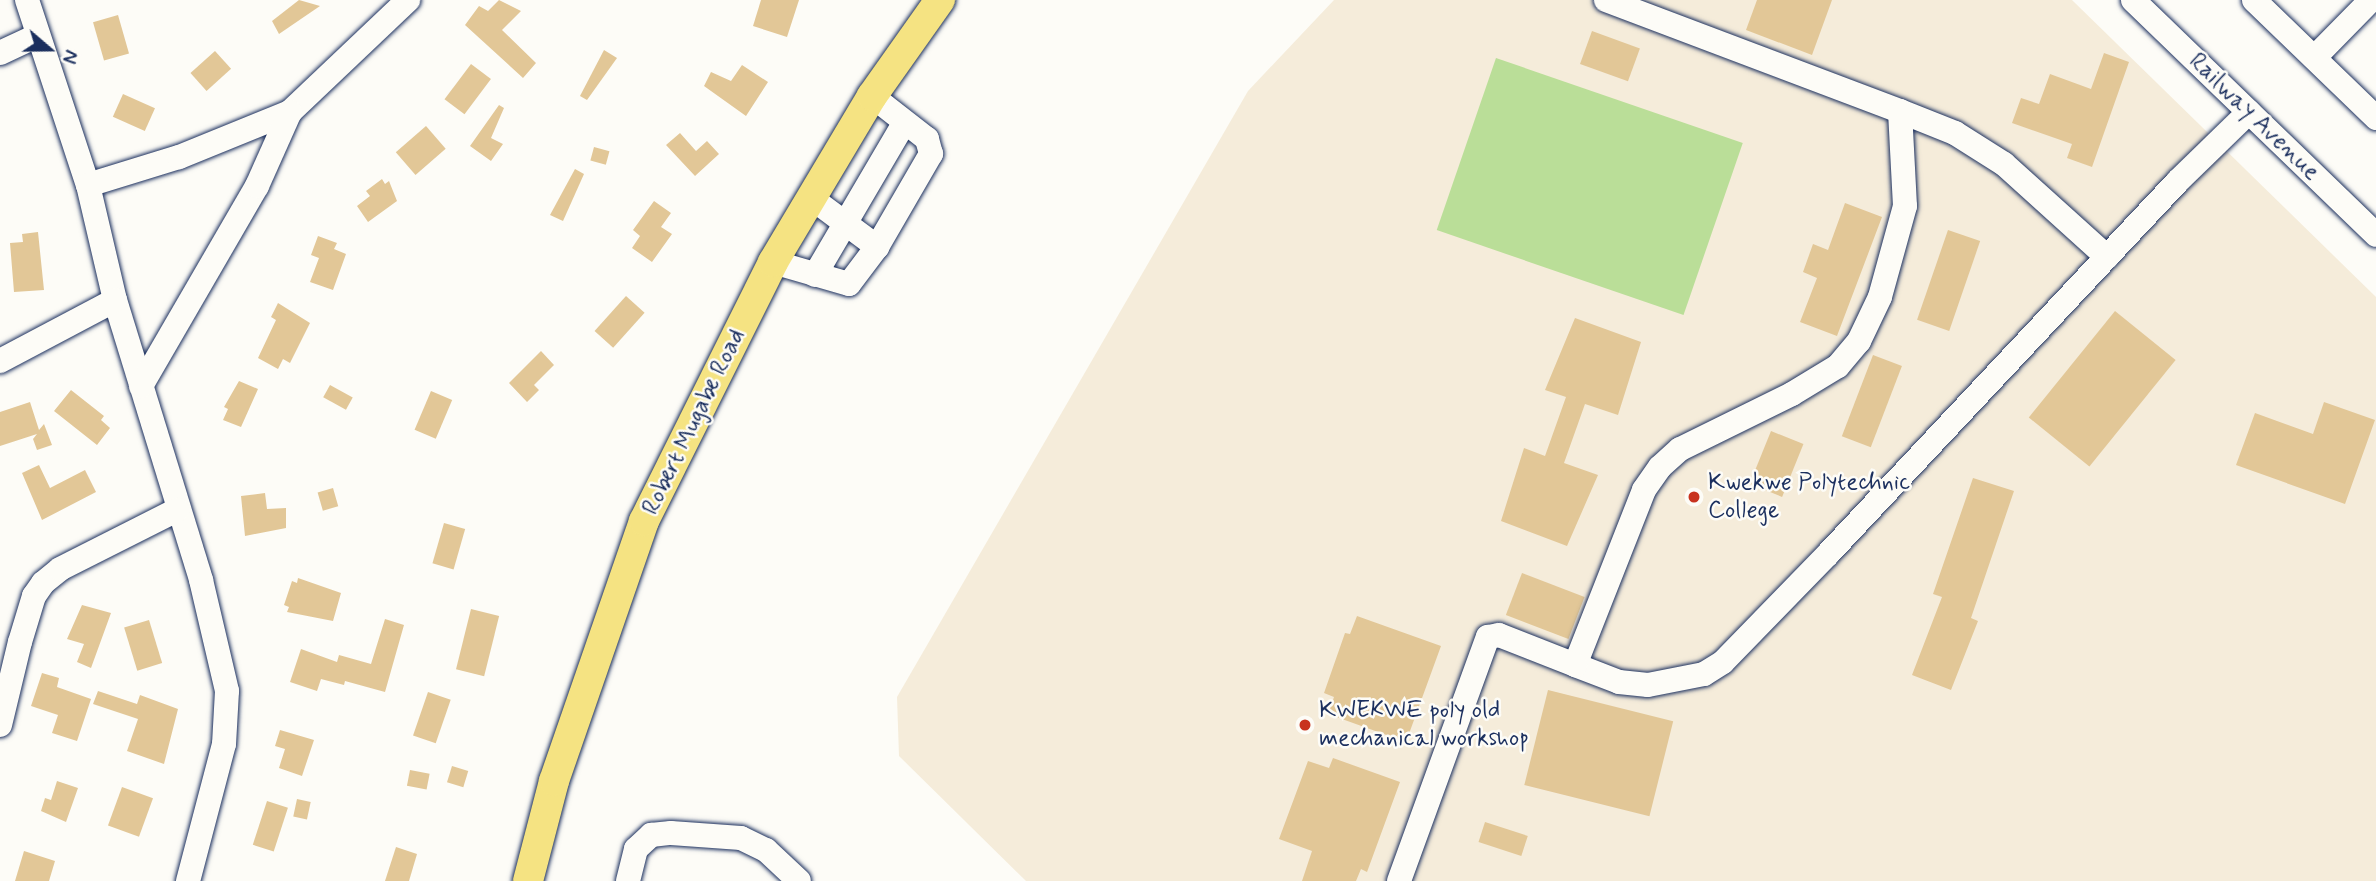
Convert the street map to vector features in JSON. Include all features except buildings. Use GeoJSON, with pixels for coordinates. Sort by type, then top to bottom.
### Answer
{"type":"FeatureCollection","features":[{"type":"Feature","properties":{"kind":"main road","name":"Robert Mugabe Road"},"geometry":{"type":"LineString","coordinates":[[528,881],[554,781],[644,521],[773,262],[872,96],[940,0]]}},
{"type":"Feature","properties":{"kind":"street"},"geometry":{"type":"LineString","coordinates":[[27,0],[35,37],[88,185],[115,300],[177,510],[201,580],[227,691],[224,744],[188,881]]}},
{"type":"Feature","properties":{"kind":"street"},"geometry":{"type":"LineString","coordinates":[[88,185],[179,157],[290,112],[408,0]]}},
{"type":"Feature","properties":{"kind":"street"},"geometry":{"type":"LineString","coordinates":[[1606,0],[1955,133],[2004,164],[2107,257]]}},
{"type":"Feature","properties":{"kind":"street","name":"Railway Avenue"},"geometry":{"type":"LineString","coordinates":[[2133,0],[2376,235]]}},
{"type":"Feature","properties":{"kind":"street"},"geometry":{"type":"LineString","coordinates":[[2254,0],[2376,118]]}},
{"type":"Feature","properties":{"kind":"street"},"geometry":{"type":"LineString","coordinates":[[2315,57],[2371,0]]}},
{"type":"Feature","properties":{"kind":"street"},"geometry":{"type":"LineString","coordinates":[[0,53],[35,37]]}},
{"type":"Feature","properties":{"kind":"street"},"geometry":{"type":"LineString","coordinates":[[773,262],[849,284],[877,247],[930,154],[927,138],[872,96]]}},
{"type":"Feature","properties":{"kind":"street"},"geometry":{"type":"LineString","coordinates":[[1575,665],[1644,490],[1660,467],[1681,449],[1792,394],[1838,366],[1859,341],[1880,297],[1905,206],[1900,111]]}},
{"type":"Feature","properties":{"kind":"street"},"geometry":{"type":"LineString","coordinates":[[141,386],[262,177],[290,112]]}},
{"type":"Feature","properties":{"kind":"street"},"geometry":{"type":"LineString","coordinates":[[1399,881],[1488,637],[1499,635],[1619,682],[1648,685],[1704,674],[1723,662],[2107,257],[2249,112]]}},
{"type":"Feature","properties":{"kind":"street"},"geometry":{"type":"LineString","coordinates":[[815,275],[904,122]]}},
{"type":"Feature","properties":{"kind":"street"},"geometry":{"type":"LineString","coordinates":[[810,197],[846,221],[877,247]]}},
{"type":"Feature","properties":{"kind":"street"},"geometry":{"type":"LineString","coordinates":[[0,361],[115,300]]}},
{"type":"Feature","properties":{"kind":"street"},"geometry":{"type":"LineString","coordinates":[[0,724],[34,596],[43,583],[60,569],[177,510]]}},
{"type":"Feature","properties":{"kind":"street"},"geometry":{"type":"LineString","coordinates":[[628,881],[636,849],[652,835],[671,833],[741,838],[766,850],[799,881]]}},
{"type":"Feature","properties":{"kind":"shaded area","name":"Kwekwe Polytechnic College"},"geometry":{"type":"Polygon","coordinates":[[[1334,0],[2072,0],[2376,297],[2376,881],[1026,881],[899,756],[897,697],[1248,91],[1334,0]]]}},
{"type":"Feature","properties":{"kind":"green space"},"geometry":{"type":"Polygon","coordinates":[[[1496,58],[1743,143],[1684,315],[1437,230],[1496,58]]]}},
{"type":"Feature","properties":{"kind":"place","name":"Kwekwe Polytechnic College"},"geometry":{"type":"Point","coordinates":[1694,497]}},
{"type":"Feature","properties":{"kind":"place","name":"KWEKWE poly old mechanical workshop"},"geometry":{"type":"Point","coordinates":[1305,725]}}]}
